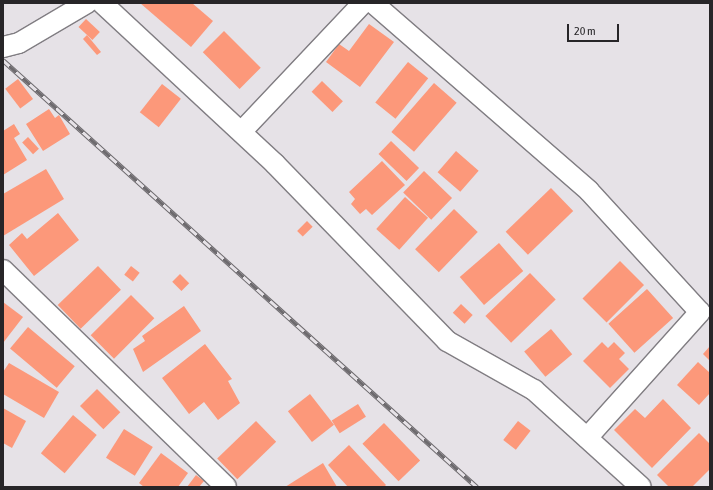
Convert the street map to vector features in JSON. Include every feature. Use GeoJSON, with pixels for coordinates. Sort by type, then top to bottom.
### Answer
{"type":"FeatureCollection","features":[{"type":"Feature","properties":{"kind":"street"},"geometry":{"type":"LineString","coordinates":[[3,47],[19,43],[87,3]]}},
{"type":"Feature","properties":{"kind":"street"},"geometry":{"type":"LineString","coordinates":[[242,131],[363,3]]}},
{"type":"Feature","properties":{"kind":"street"},"geometry":{"type":"LineString","coordinates":[[373,3],[589,191],[700,312],[587,438]]}},
{"type":"Feature","properties":{"kind":"street"},"geometry":{"type":"LineString","coordinates":[[111,6],[242,131],[447,341],[534,390],[641,487]]}},
{"type":"Feature","properties":{"kind":"street"},"geometry":{"type":"LineString","coordinates":[[3,270],[226,487]]}},
{"type":"Feature","properties":{"kind":"building"},"geometry":{"type":"Polygon","coordinates":[[[140,3],[192,3],[213,21],[191,47],[140,3]]]}},
{"type":"Feature","properties":{"kind":"building"},"geometry":{"type":"Polygon","coordinates":[[[86,19],[100,32],[92,40],[78,27],[86,19]]]}},
{"type":"Feature","properties":{"kind":"building"},"geometry":{"type":"Polygon","coordinates":[[[369,24],[394,42],[360,87],[326,62],[339,44],[349,51],[369,24]]]}},
{"type":"Feature","properties":{"kind":"building"},"geometry":{"type":"Polygon","coordinates":[[[224,31],[261,68],[240,89],[203,52],[224,31]]]}},
{"type":"Feature","properties":{"kind":"building"},"geometry":{"type":"Polygon","coordinates":[[[87,35],[101,52],[97,55],[83,39],[87,35]]]}},
{"type":"Feature","properties":{"kind":"building"},"geometry":{"type":"Polygon","coordinates":[[[408,62],[428,78],[395,119],[375,102],[408,62]]]}},
{"type":"Feature","properties":{"kind":"building"},"geometry":{"type":"Polygon","coordinates":[[[18,79],[33,99],[20,109],[5,89],[18,79]]]}},
{"type":"Feature","properties":{"kind":"building"},"geometry":{"type":"Polygon","coordinates":[[[322,81],[343,101],[332,112],[312,92],[322,81]]]}},
{"type":"Feature","properties":{"kind":"building"},"geometry":{"type":"Polygon","coordinates":[[[434,83],[457,103],[414,152],[391,132],[434,83]]]}},
{"type":"Feature","properties":{"kind":"building"},"geometry":{"type":"Polygon","coordinates":[[[162,84],[181,99],[159,127],[140,112],[162,84]]]}},
{"type":"Feature","properties":{"kind":"building"},"geometry":{"type":"Polygon","coordinates":[[[49,109],[55,118],[59,115],[70,134],[43,151],[26,124],[49,109]]]}},
{"type":"Feature","properties":{"kind":"building"},"geometry":{"type":"Polygon","coordinates":[[[14,124],[20,134],[14,138],[27,160],[3,175],[3,131],[14,124]]]}},
{"type":"Feature","properties":{"kind":"building"},"geometry":{"type":"Polygon","coordinates":[[[28,137],[39,149],[33,154],[22,142],[28,137]]]}},
{"type":"Feature","properties":{"kind":"building"},"geometry":{"type":"Polygon","coordinates":[[[391,141],[419,168],[407,181],[378,154],[391,141]]]}},
{"type":"Feature","properties":{"kind":"building"},"geometry":{"type":"Polygon","coordinates":[[[456,151],[479,171],[460,192],[438,172],[456,151]]]}},
{"type":"Feature","properties":{"kind":"building"},"geometry":{"type":"Polygon","coordinates":[[[382,161],[405,185],[372,215],[366,209],[360,214],[351,204],[355,199],[349,192],[382,161]]]}},
{"type":"Feature","properties":{"kind":"building"},"geometry":{"type":"Polygon","coordinates":[[[46,169],[64,199],[3,236],[3,194],[46,169]]]}},
{"type":"Feature","properties":{"kind":"building"},"geometry":{"type":"Polygon","coordinates":[[[424,171],[452,198],[431,220],[403,193],[424,171]]]}},
{"type":"Feature","properties":{"kind":"building"},"geometry":{"type":"Polygon","coordinates":[[[551,188],[573,211],[528,255],[506,232],[551,188]]]}},
{"type":"Feature","properties":{"kind":"building"},"geometry":{"type":"Polygon","coordinates":[[[405,197],[428,218],[399,250],[376,229],[405,197]]]}},
{"type":"Feature","properties":{"kind":"building"},"geometry":{"type":"Polygon","coordinates":[[[454,209],[478,232],[439,272],[415,249],[454,209]]]}},
{"type":"Feature","properties":{"kind":"building"},"geometry":{"type":"Polygon","coordinates":[[[58,213],[79,240],[34,276],[9,245],[22,233],[27,239],[58,213]]]}},
{"type":"Feature","properties":{"kind":"building"},"geometry":{"type":"Polygon","coordinates":[[[307,221],[313,227],[303,237],[297,231],[307,221]]]}},
{"type":"Feature","properties":{"kind":"building"},"geometry":{"type":"Polygon","coordinates":[[[499,243],[523,271],[484,305],[460,277],[499,243]]]}},
{"type":"Feature","properties":{"kind":"building"},"geometry":{"type":"Polygon","coordinates":[[[620,261],[644,285],[607,323],[583,298],[620,261]]]}},
{"type":"Feature","properties":{"kind":"building"},"geometry":{"type":"Polygon","coordinates":[[[98,266],[121,290],[81,329],[58,305],[98,266]]]}},
{"type":"Feature","properties":{"kind":"building"},"geometry":{"type":"Polygon","coordinates":[[[131,266],[140,273],[133,281],[124,275],[131,266]]]}},
{"type":"Feature","properties":{"kind":"building"},"geometry":{"type":"Polygon","coordinates":[[[530,273],[556,300],[511,343],[485,316],[530,273]]]}},
{"type":"Feature","properties":{"kind":"building"},"geometry":{"type":"Polygon","coordinates":[[[180,274],[189,283],[181,291],[172,282],[180,274]]]}},
{"type":"Feature","properties":{"kind":"building"},"geometry":{"type":"Polygon","coordinates":[[[647,289],[673,318],[634,353],[608,324],[647,289]]]}},
{"type":"Feature","properties":{"kind":"building"},"geometry":{"type":"Polygon","coordinates":[[[131,295],[154,318],[114,359],[91,335],[131,295]]]}},
{"type":"Feature","properties":{"kind":"building"},"geometry":{"type":"Polygon","coordinates":[[[3,302],[23,317],[3,343],[3,302]]]}},
{"type":"Feature","properties":{"kind":"building"},"geometry":{"type":"Polygon","coordinates":[[[461,304],[473,315],[465,324],[453,313],[461,304]]]}},
{"type":"Feature","properties":{"kind":"building"},"geometry":{"type":"Polygon","coordinates":[[[184,306],[201,331],[143,372],[133,349],[145,341],[142,336],[184,306]]]}},
{"type":"Feature","properties":{"kind":"building"},"geometry":{"type":"Polygon","coordinates":[[[28,327],[75,366],[57,388],[10,348],[28,327]]]}},
{"type":"Feature","properties":{"kind":"building"},"geometry":{"type":"Polygon","coordinates":[[[551,329],[572,354],[545,377],[524,351],[551,329]]]}},
{"type":"Feature","properties":{"kind":"building"},"geometry":{"type":"Polygon","coordinates":[[[602,342],[608,348],[614,342],[625,353],[619,359],[629,369],[610,388],[583,361],[602,342]]]}},
{"type":"Feature","properties":{"kind":"building"},"geometry":{"type":"Polygon","coordinates":[[[205,344],[232,379],[228,381],[240,403],[218,420],[204,402],[189,414],[162,378],[205,344]]]}},
{"type":"Feature","properties":{"kind":"building"},"geometry":{"type":"Polygon","coordinates":[[[710,346],[710,361],[703,354],[710,346]]]}},
{"type":"Feature","properties":{"kind":"building"},"geometry":{"type":"Polygon","coordinates":[[[698,362],[710,373],[710,393],[699,405],[677,385],[698,362]]]}},
{"type":"Feature","properties":{"kind":"building"},"geometry":{"type":"Polygon","coordinates":[[[9,363],[59,392],[44,418],[3,394],[3,372],[9,363]]]}},
{"type":"Feature","properties":{"kind":"building"},"geometry":{"type":"Polygon","coordinates":[[[97,389],[120,412],[103,429],[80,406],[97,389]]]}},
{"type":"Feature","properties":{"kind":"building"},"geometry":{"type":"Polygon","coordinates":[[[310,394],[334,425],[312,442],[288,411],[310,394]]]}},
{"type":"Feature","properties":{"kind":"building"},"geometry":{"type":"Polygon","coordinates":[[[663,399],[691,428],[652,468],[614,430],[635,409],[645,418],[663,399]]]}},
{"type":"Feature","properties":{"kind":"building"},"geometry":{"type":"Polygon","coordinates":[[[358,404],[366,417],[340,433],[332,420],[358,404]]]}},
{"type":"Feature","properties":{"kind":"building"},"geometry":{"type":"Polygon","coordinates":[[[3,408],[26,421],[12,448],[3,443],[3,408]]]}},
{"type":"Feature","properties":{"kind":"building"},"geometry":{"type":"Polygon","coordinates":[[[73,415],[97,435],[65,473],[41,453],[73,415]]]}},
{"type":"Feature","properties":{"kind":"building"},"geometry":{"type":"Polygon","coordinates":[[[256,421],[276,442],[237,479],[217,459],[256,421]]]}},
{"type":"Feature","properties":{"kind":"building"},"geometry":{"type":"Polygon","coordinates":[[[518,421],[531,431],[516,450],[503,440],[518,421]]]}},
{"type":"Feature","properties":{"kind":"building"},"geometry":{"type":"Polygon","coordinates":[[[384,423],[420,460],[399,481],[362,444],[384,423]]]}},
{"type":"Feature","properties":{"kind":"building"},"geometry":{"type":"Polygon","coordinates":[[[124,429],[153,447],[135,476],[106,458],[124,429]]]}},
{"type":"Feature","properties":{"kind":"building"},"geometry":{"type":"Polygon","coordinates":[[[699,433],[710,444],[710,469],[692,487],[669,487],[657,475],[699,433]]]}},
{"type":"Feature","properties":{"kind":"building"},"geometry":{"type":"Polygon","coordinates":[[[349,445],[386,485],[384,487],[348,487],[328,465],[349,445]]]}},
{"type":"Feature","properties":{"kind":"building"},"geometry":{"type":"Polygon","coordinates":[[[161,453],[188,473],[178,487],[144,487],[139,483],[161,453]]]}},
{"type":"Feature","properties":{"kind":"building"},"geometry":{"type":"Polygon","coordinates":[[[323,463],[337,487],[285,487],[323,463]]]}},
{"type":"Feature","properties":{"kind":"building"},"geometry":{"type":"Polygon","coordinates":[[[196,475],[204,481],[199,487],[187,487],[196,475]]]}},
{"type":"Feature","properties":{"kind":"railway"},"geometry":{"type":"LineString","coordinates":[[3,60],[477,487]]}}]}
